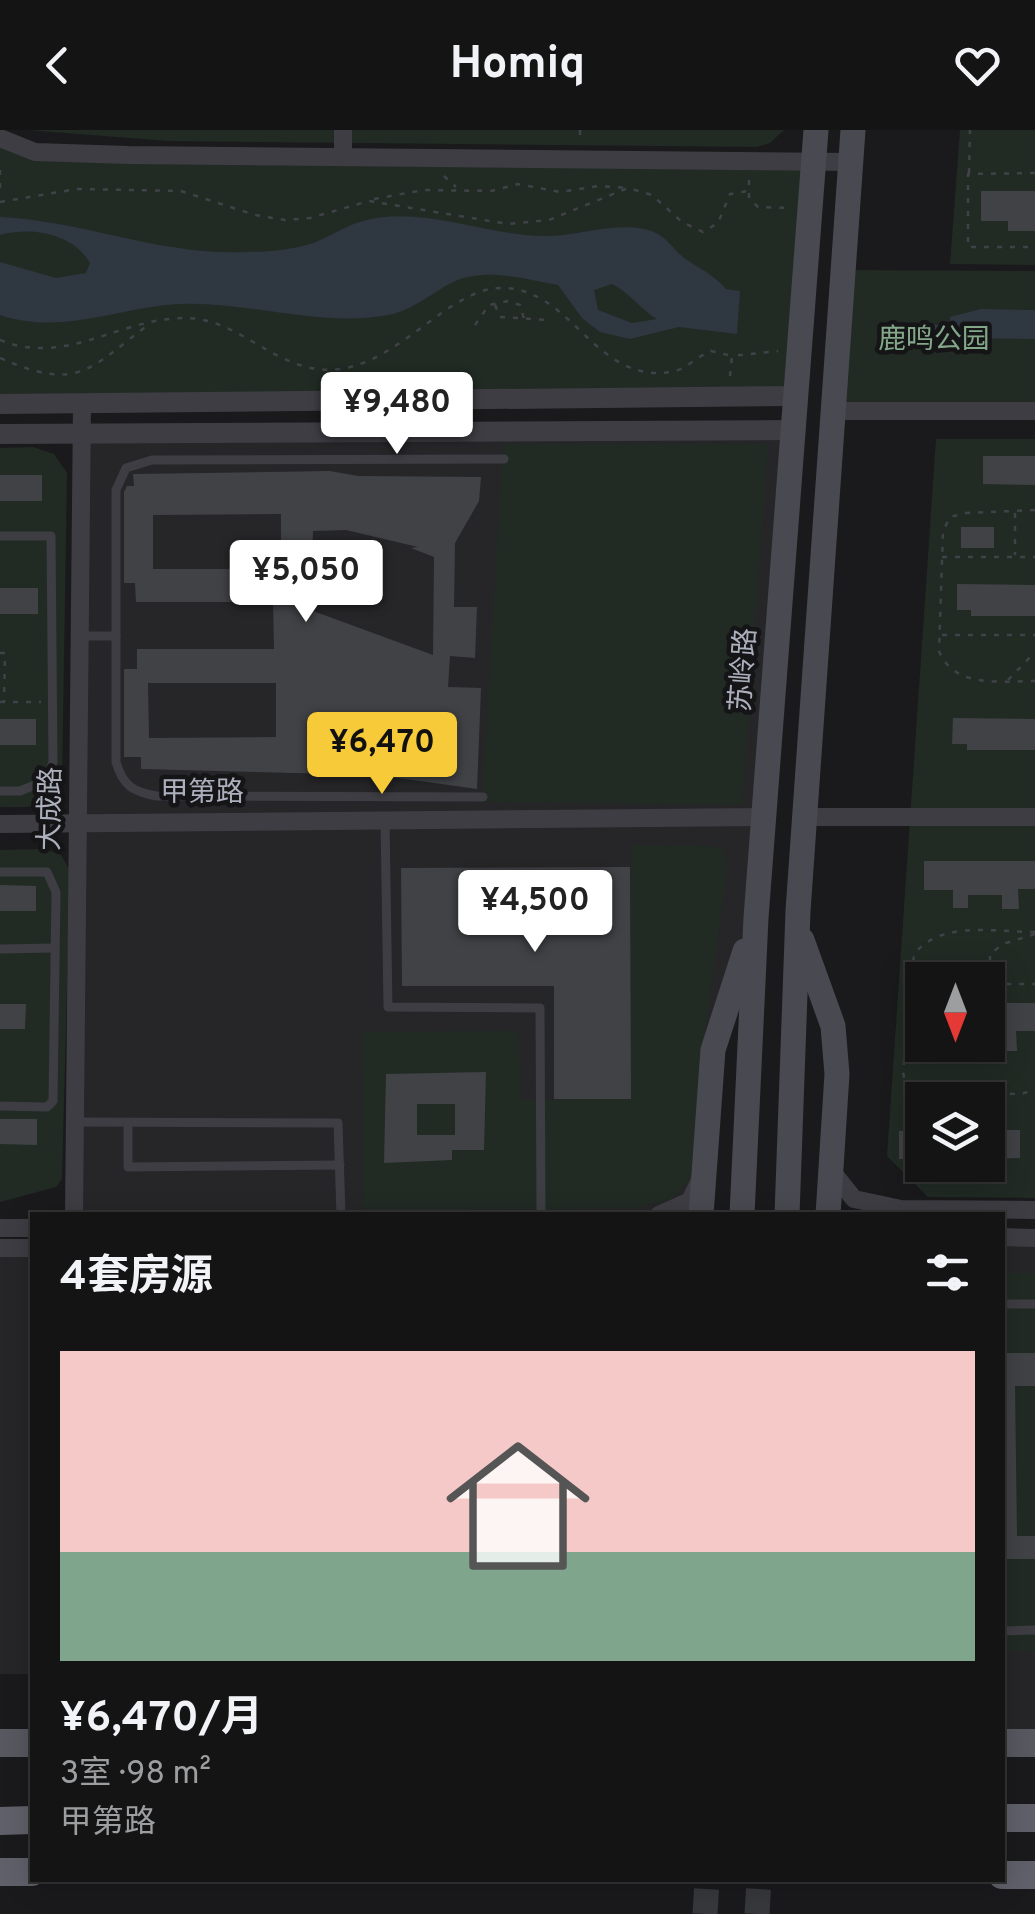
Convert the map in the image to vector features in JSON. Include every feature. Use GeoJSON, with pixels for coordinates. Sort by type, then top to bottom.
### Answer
{"type":"FeatureCollection","features":[{"type":"Feature","properties":{"kind":"highway"},"geometry":{"type":"LineString","coordinates":[[1005,1818],[1035,1818]]}},
{"type":"Feature","properties":{"kind":"highway"},"geometry":{"type":"LineString","coordinates":[[1005,1875],[1035,1875]]}},
{"type":"Feature","properties":{"kind":"main road","name":"苏岭路"},"geometry":{"type":"LineString","coordinates":[[742,1212],[756,918],[816,130]]}},
{"type":"Feature","properties":{"kind":"main road"},"geometry":{"type":"LineString","coordinates":[[787,1212],[798,911],[854,130]]}},
{"type":"Feature","properties":{"kind":"main road"},"geometry":{"type":"LineString","coordinates":[[798,911],[800,935],[833,1026],[837,1074],[828,1212]]}},
{"type":"Feature","properties":{"kind":"main road"},"geometry":{"type":"LineString","coordinates":[[701,1212],[714,1050],[756,918]]}},
{"type":"Feature","properties":{"kind":"main road"},"geometry":{"type":"LineString","coordinates":[[0,1743],[30,1743]]}},
{"type":"Feature","properties":{"kind":"main road"},"geometry":{"type":"LineString","coordinates":[[1005,1743],[1035,1744]]}},
{"type":"Feature","properties":{"kind":"street"},"geometry":{"type":"LineString","coordinates":[[344,130],[344,157]]}},
{"type":"Feature","properties":{"kind":"street"},"geometry":{"type":"LineString","coordinates":[[0,138],[35,152],[851,162]]}},
{"type":"Feature","properties":{"kind":"street"},"geometry":{"type":"LineString","coordinates":[[0,404],[796,396]]}},
{"type":"Feature","properties":{"kind":"street","name":"大成路"},"geometry":{"type":"LineString","coordinates":[[74,1212],[83,636],[82,403]]}},
{"type":"Feature","properties":{"kind":"street"},"geometry":{"type":"LineString","coordinates":[[834,411],[1035,411]]}},
{"type":"Feature","properties":{"kind":"street"},"geometry":{"type":"LineString","coordinates":[[0,434],[793,430]]}},
{"type":"Feature","properties":{"kind":"street","name":"甲第路"},"geometry":{"type":"LineString","coordinates":[[0,824],[764,817]]}},
{"type":"Feature","properties":{"kind":"street"},"geometry":{"type":"LineString","coordinates":[[805,817],[1035,818]]}},
{"type":"Feature","properties":{"kind":"street"},"geometry":{"type":"LineString","coordinates":[[666,1212],[690,1201],[705,1170]]}},
{"type":"Feature","properties":{"kind":"street"},"geometry":{"type":"LineString","coordinates":[[830,1170],[854,1199],[902,1210],[1035,1210]]}},
{"type":"Feature","properties":{"kind":"street"},"geometry":{"type":"LineString","coordinates":[[0,1228],[30,1228]]}},
{"type":"Feature","properties":{"kind":"street"},"geometry":{"type":"LineString","coordinates":[[1005,1238],[1035,1238]]}},
{"type":"Feature","properties":{"kind":"street"},"geometry":{"type":"LineString","coordinates":[[0,1248],[30,1248]]}},
{"type":"Feature","properties":{"kind":"lane"},"geometry":{"type":"LineString","coordinates":[[482,796],[137,792],[122,781],[116,762],[116,490],[126,468],[152,460],[504,459]]}},
{"type":"Feature","properties":{"kind":"lane"},"geometry":{"type":"LineString","coordinates":[[0,536],[52,536],[52,762],[45,781],[20,791],[0,791]]}},
{"type":"Feature","properties":{"kind":"lane"},"geometry":{"type":"LineString","coordinates":[[83,636],[116,636]]}},
{"type":"Feature","properties":{"kind":"lane"},"geometry":{"type":"LineString","coordinates":[[386,820],[388,1006],[540,1008],[541,1212]]}},
{"type":"Feature","properties":{"kind":"lane"},"geometry":{"type":"LineString","coordinates":[[0,872],[47,872],[56,892],[53,1101],[47,1106],[0,1106]]}},
{"type":"Feature","properties":{"kind":"lane"},"geometry":{"type":"LineString","coordinates":[[0,949],[55,948]]}},
{"type":"Feature","properties":{"kind":"lane"},"geometry":{"type":"LineString","coordinates":[[75,1122],[338,1122],[342,1212]]}},
{"type":"Feature","properties":{"kind":"lane"},"geometry":{"type":"LineString","coordinates":[[128,1122],[128,1167],[340,1165]]}},
{"type":"Feature","properties":{"kind":"lane"},"geometry":{"type":"LineString","coordinates":[[1005,1304],[1035,1304]]}},
{"type":"Feature","properties":{"kind":"lane"},"geometry":{"type":"LineString","coordinates":[[1005,1631],[1035,1630]]}},
{"type":"Feature","properties":{"kind":"path"},"geometry":{"type":"LineString","coordinates":[[970,130],[968,247],[1035,247]]}},
{"type":"Feature","properties":{"kind":"path"},"geometry":{"type":"LineString","coordinates":[[764,161],[752,169],[748,191],[758,207],[810,205]]}},
{"type":"Feature","properties":{"kind":"path"},"geometry":{"type":"LineString","coordinates":[[0,170],[0,188]]}},
{"type":"Feature","properties":{"kind":"path"},"geometry":{"type":"LineString","coordinates":[[968,174],[1035,173]]}},
{"type":"Feature","properties":{"kind":"path"},"geometry":{"type":"LineString","coordinates":[[0,202],[78,189],[181,191],[256,216],[285,220],[310,218],[368,200],[424,190],[490,191],[518,184],[560,192],[599,186],[628,188],[652,196],[703,232],[718,223],[730,194],[748,191]]}},
{"type":"Feature","properties":{"kind":"path"},"geometry":{"type":"LineString","coordinates":[[368,200],[508,224],[549,220],[628,188]]}},
{"type":"Feature","properties":{"kind":"path"},"geometry":{"type":"LineString","coordinates":[[0,340],[22,348],[58,349],[154,321],[218,320],[279,359],[309,368],[340,369],[382,356],[480,292],[501,288],[543,297],[600,352],[632,368],[672,372],[711,351],[732,356],[759,350],[799,352]]}},
{"type":"Feature","properties":{"kind":"path"},"geometry":{"type":"LineString","coordinates":[[495,303],[520,305],[524,319]]}},
{"type":"Feature","properties":{"kind":"path"},"geometry":{"type":"LineString","coordinates":[[495,303],[500,317],[549,320]]}},
{"type":"Feature","properties":{"kind":"path"},"geometry":{"type":"LineString","coordinates":[[475,325],[495,303]]}},
{"type":"Feature","properties":{"kind":"path"},"geometry":{"type":"LineString","coordinates":[[0,358],[51,374],[80,374],[113,356],[154,321]]}},
{"type":"Feature","properties":{"kind":"path"},"geometry":{"type":"LineString","coordinates":[[732,356],[730,379],[746,396]]}},
{"type":"Feature","properties":{"kind":"path"},"geometry":{"type":"LineString","coordinates":[[1035,510],[950,518],[943,530],[940,635],[942,660],[972,682],[1035,682]]}},
{"type":"Feature","properties":{"kind":"path"},"geometry":{"type":"LineString","coordinates":[[1015,511],[1015,557]]}},
{"type":"Feature","properties":{"kind":"path"},"geometry":{"type":"LineString","coordinates":[[942,557],[1035,557]]}},
{"type":"Feature","properties":{"kind":"path"},"geometry":{"type":"LineString","coordinates":[[940,635],[1035,635]]}},
{"type":"Feature","properties":{"kind":"path"},"geometry":{"type":"LineString","coordinates":[[1007,682],[1035,652]]}},
{"type":"Feature","properties":{"kind":"path"},"geometry":{"type":"LineString","coordinates":[[0,653],[5,653],[2,702],[52,702]]}},
{"type":"Feature","properties":{"kind":"path"},"geometry":{"type":"LineString","coordinates":[[913,962],[914,954],[940,932],[1035,933]]}},
{"type":"Feature","properties":{"kind":"path"},"geometry":{"type":"LineString","coordinates":[[990,962],[990,954],[1019,937],[1035,933]]}},
{"type":"Feature","properties":{"kind":"path"},"geometry":{"type":"LineString","coordinates":[[1005,984],[1035,984]]}},
{"type":"Feature","properties":{"kind":"path"},"geometry":{"type":"LineString","coordinates":[[906,1062],[905,1082],[926,1093],[1022,1094],[1035,1089]]}},
{"type":"Feature","properties":{"kind":"shaded area"},"geometry":{"type":"Polygon","coordinates":[[[409,216],[551,236],[631,227],[660,235],[726,289],[740,291],[737,334],[679,327],[630,339],[600,332],[582,318],[558,285],[492,275],[453,282],[401,312],[365,318],[194,304],[62,322],[21,320],[0,315],[0,262],[56,278],[86,273],[90,263],[74,245],[51,235],[0,235],[0,217],[184,249],[247,252],[307,245],[356,223],[386,217],[409,216]],[[612,284],[594,290],[598,310],[632,323],[657,319],[646,311],[612,284]]]}},
{"type":"Feature","properties":{"kind":"shaded area"},"geometry":{"type":"Polygon","coordinates":[[[981,309],[1035,310],[1035,339],[951,338],[950,317],[981,309]]]}},
{"type":"Feature","properties":{"kind":"shaded area"},"geometry":{"type":"Polygon","coordinates":[[[793,430],[756,918],[690,1201],[666,1212],[74,1212],[84,434],[793,430]]]}},
{"type":"Feature","properties":{"kind":"shaded area"},"geometry":{"type":"Polygon","coordinates":[[[1005,1237],[1035,1238],[1035,1734],[1005,1734],[1005,1237]]]}},
{"type":"Feature","properties":{"kind":"shaded area"},"geometry":{"type":"Polygon","coordinates":[[[0,1248],[30,1248],[30,1674],[0,1674],[0,1248]]]}},
{"type":"Feature","properties":{"kind":"green space"},"geometry":{"type":"Polygon","coordinates":[[[27,130],[784,130],[770,143],[757,147],[168,141],[27,130]]]}},
{"type":"Feature","properties":{"kind":"green space"},"geometry":{"type":"Polygon","coordinates":[[[960,130],[1035,130],[1035,265],[950,264],[960,130]]]}},
{"type":"Feature","properties":{"kind":"green space"},"geometry":{"type":"Polygon","coordinates":[[[0,138],[35,152],[814,161],[796,396],[0,404],[0,138]]]}},
{"type":"Feature","properties":{"kind":"green space","name":"鹿鸣公园"},"geometry":{"type":"Polygon","coordinates":[[[844,270],[1035,271],[1035,411],[834,411],[844,270]]]}},
{"type":"Feature","properties":{"kind":"green space"},"geometry":{"type":"Polygon","coordinates":[[[936,439],[1035,439],[1035,1198],[928,1197],[913,1182],[1005,1182],[1005,1082],[905,1082],[905,1174],[887,1156],[936,439]]]}},
{"type":"Feature","properties":{"kind":"green space"},"geometry":{"type":"Polygon","coordinates":[[[503,444],[768,444],[742,805],[482,802],[503,444]]]}},
{"type":"Feature","properties":{"kind":"green space"},"geometry":{"type":"Polygon","coordinates":[[[33,447],[54,454],[67,473],[62,785],[43,803],[0,807],[0,448],[33,447]]]}},
{"type":"Feature","properties":{"kind":"green space"},"geometry":{"type":"Polygon","coordinates":[[[631,845],[709,846],[724,850],[728,863],[707,1016],[691,1178],[672,1199],[636,1208],[363,1211],[362,1032],[519,1031],[520,1100],[631,1098],[631,845]]]}},
{"type":"Feature","properties":{"kind":"green space"},"geometry":{"type":"Polygon","coordinates":[[[45,849],[61,855],[70,871],[62,1179],[56,1187],[0,1202],[0,850],[45,849]]]}},
{"type":"Feature","properties":{"kind":"green space"},"geometry":{"type":"Polygon","coordinates":[[[1005,1273],[1035,1273],[1035,1651],[1005,1651],[1005,1273]]]}},
{"type":"Feature","properties":{"kind":"building"},"geometry":{"type":"Polygon","coordinates":[[[981,191],[1035,191],[1035,231],[1008,231],[1008,221],[981,221],[981,191]]]}},
{"type":"Feature","properties":{"kind":"building"},"geometry":{"type":"Polygon","coordinates":[[[983,456],[1035,456],[1035,485],[983,484],[983,456]]]}},
{"type":"Feature","properties":{"kind":"building"},"geometry":{"type":"Polygon","coordinates":[[[330,471],[358,476],[481,477],[479,501],[455,543],[454,607],[477,607],[475,658],[450,656],[448,687],[481,688],[477,789],[334,769],[334,774],[141,769],[141,757],[124,757],[124,669],[137,669],[137,649],[274,649],[273,602],[136,602],[135,583],[124,583],[124,492],[127,486],[134,486],[133,474],[330,471]],[[281,514],[153,515],[153,569],[281,569],[281,514]],[[346,530],[313,531],[312,565],[354,560],[361,589],[286,601],[433,655],[434,557],[411,548],[418,547],[346,530]],[[148,683],[149,738],[276,737],[276,683],[148,683]]]}},
{"type":"Feature","properties":{"kind":"building"},"geometry":{"type":"Polygon","coordinates":[[[0,475],[42,475],[42,501],[0,501],[0,475]]]}},
{"type":"Feature","properties":{"kind":"building"},"geometry":{"type":"Polygon","coordinates":[[[961,527],[994,527],[994,548],[961,548],[961,527]]]}},
{"type":"Feature","properties":{"kind":"building"},"geometry":{"type":"Polygon","coordinates":[[[957,584],[1035,585],[1035,616],[971,616],[971,610],[957,610],[957,584]]]}},
{"type":"Feature","properties":{"kind":"building"},"geometry":{"type":"Polygon","coordinates":[[[0,588],[38,588],[38,614],[0,614],[0,588]]]}},
{"type":"Feature","properties":{"kind":"building"},"geometry":{"type":"Polygon","coordinates":[[[953,718],[1035,719],[1035,750],[967,750],[967,744],[952,744],[953,718]]]}},
{"type":"Feature","properties":{"kind":"building"},"geometry":{"type":"Polygon","coordinates":[[[0,719],[36,719],[36,745],[0,745],[0,719]]]}},
{"type":"Feature","properties":{"kind":"building"},"geometry":{"type":"Polygon","coordinates":[[[924,861],[1035,861],[1035,889],[1018,889],[1019,909],[1002,909],[1002,895],[968,895],[968,908],[953,908],[953,890],[924,890],[924,861]]]}},
{"type":"Feature","properties":{"kind":"building"},"geometry":{"type":"Polygon","coordinates":[[[630,867],[631,1099],[554,1099],[554,986],[402,986],[401,868],[630,867]]]}},
{"type":"Feature","properties":{"kind":"building"},"geometry":{"type":"Polygon","coordinates":[[[0,885],[36,886],[36,911],[0,911],[0,885]]]}},
{"type":"Feature","properties":{"kind":"building"},"geometry":{"type":"Polygon","coordinates":[[[1005,1003],[1035,1003],[1035,1031],[1016,1031],[1017,1051],[1005,1051],[1005,1003]]]}},
{"type":"Feature","properties":{"kind":"building"},"geometry":{"type":"Polygon","coordinates":[[[0,1004],[26,1004],[25,1029],[0,1029],[0,1004]]]}},
{"type":"Feature","properties":{"kind":"building"},"geometry":{"type":"Polygon","coordinates":[[[486,1072],[484,1150],[452,1150],[452,1160],[384,1163],[386,1074],[486,1072]],[[417,1104],[417,1135],[455,1135],[455,1104],[417,1104]]]}},
{"type":"Feature","properties":{"kind":"building"},"geometry":{"type":"Polygon","coordinates":[[[0,1119],[37,1119],[37,1145],[0,1144],[0,1119]]]}},
{"type":"Feature","properties":{"kind":"building"},"geometry":{"type":"Polygon","coordinates":[[[1005,1130],[1020,1130],[1020,1158],[1005,1158],[1005,1130]]]}},
{"type":"Feature","properties":{"kind":"building"},"geometry":{"type":"Polygon","coordinates":[[[899,1131],[905,1131],[905,1159],[899,1159],[899,1131]]]}},
{"type":"Feature","properties":{"kind":"building"},"geometry":{"type":"Polygon","coordinates":[[[1005,1353],[1035,1353],[1035,1386],[1015,1386],[1017,1536],[1035,1536],[1035,1559],[1005,1559],[1005,1353]]]}},
{"type":"Feature","properties":{"kind":"waterway"},"geometry":{"type":"LineString","coordinates":[[890,326],[957,328]]}},
{"type":"Feature","properties":{"kind":"tunnel"},"geometry":{"type":"LineString","coordinates":[[705,1914],[707,1882]]}},
{"type":"Feature","properties":{"kind":"tunnel"},"geometry":{"type":"LineString","coordinates":[[757,1914],[759,1882]]}}]}
